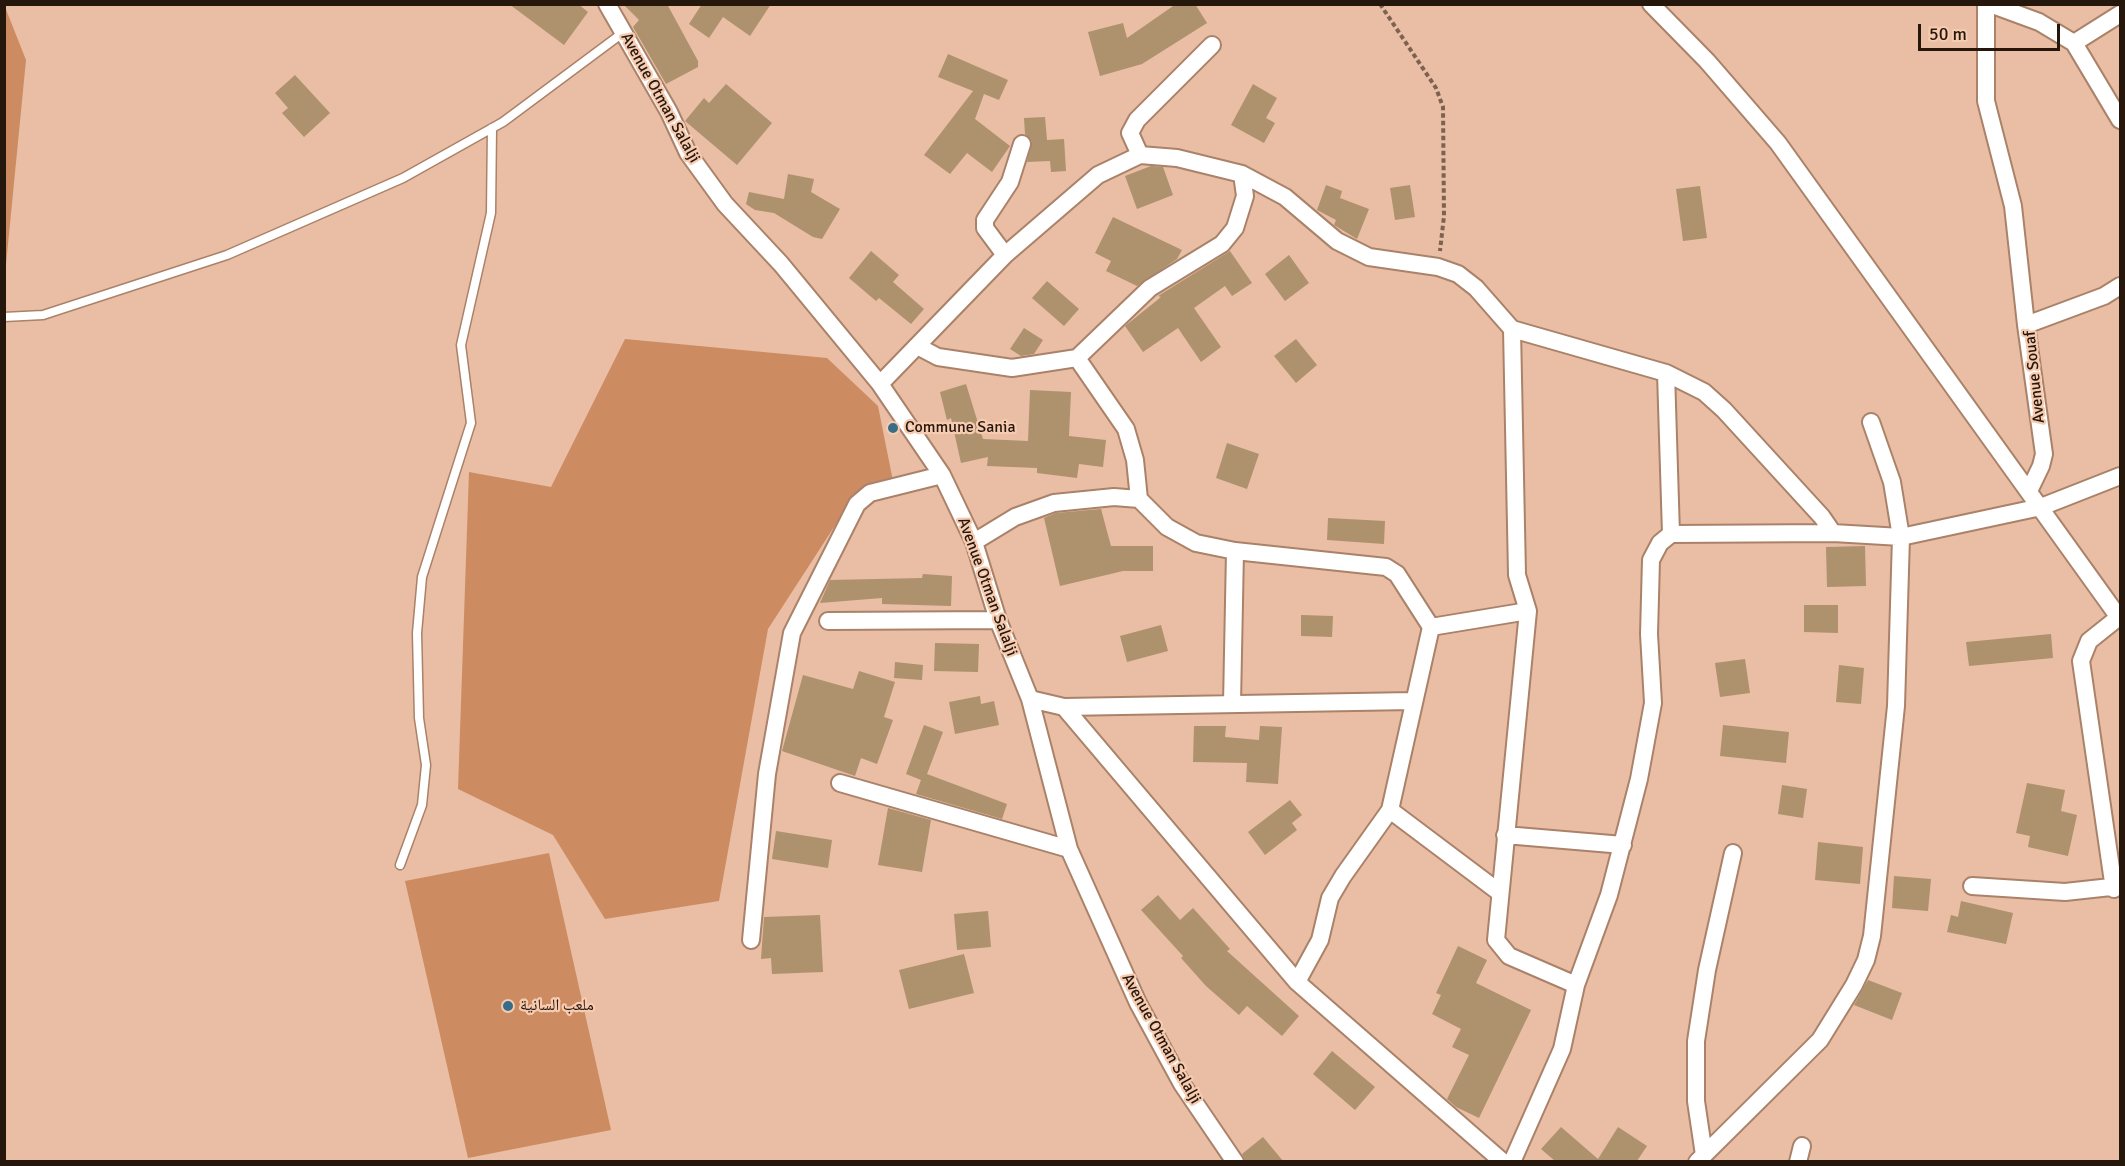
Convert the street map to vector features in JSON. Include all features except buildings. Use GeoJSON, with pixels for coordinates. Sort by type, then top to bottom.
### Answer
{"type":"FeatureCollection","features":[{"type":"Feature","properties":{"kind":"street","name":"Avenue Otman Salalji"},"geometry":{"type":"LineString","coordinates":[[607,4],[669,112],[688,153],[725,204],[781,264],[880,384],[942,475],[975,542],[998,620],[1030,699],[1069,849],[1138,1003],[1182,1084],[1235,1161]]}},
{"type":"Feature","properties":{"kind":"street"},"geometry":{"type":"LineString","coordinates":[[1651,4],[1707,61],[1778,143],[2120,618],[2089,641],[2081,661],[2117,888],[2065,892],[1972,886]]}},
{"type":"Feature","properties":{"kind":"street"},"geometry":{"type":"LineString","coordinates":[[2026,325],[2013,206],[1986,100],[1988,4],[2039,22],[2074,43],[2121,120]]}},
{"type":"Feature","properties":{"kind":"street"},"geometry":{"type":"LineString","coordinates":[[2074,43],[2121,14]]}},
{"type":"Feature","properties":{"kind":"street"},"geometry":{"type":"LineString","coordinates":[[1140,155],[1130,133],[1137,120],[1212,45]]}},
{"type":"Feature","properties":{"kind":"street"},"geometry":{"type":"LineString","coordinates":[[1005,255],[985,228],[985,220],[1010,182],[1022,144]]}},
{"type":"Feature","properties":{"kind":"street"},"geometry":{"type":"LineString","coordinates":[[880,384],[1005,255],[1098,175],[1140,155],[1177,158],[1242,174],[1285,197],[1337,241],[1369,257],[1438,267],[1458,274],[1476,288],[1512,329],[1666,373],[1704,392],[1724,410],[1833,533]]}},
{"type":"Feature","properties":{"kind":"street"},"geometry":{"type":"LineString","coordinates":[[917,346],[938,357],[1012,368],[1077,358],[1150,288],[1222,244],[1235,228],[1245,196],[1242,174]]}},
{"type":"Feature","properties":{"kind":"street","name":"Avenue Souaf"},"geometry":{"type":"LineString","coordinates":[[2029,491],[2044,454],[2026,325],[2104,296],[2121,286]]}},
{"type":"Feature","properties":{"kind":"street"},"geometry":{"type":"LineString","coordinates":[[1512,329],[1517,575],[1528,611],[1496,940],[1509,956],[1576,985]]}},
{"type":"Feature","properties":{"kind":"street"},"geometry":{"type":"LineString","coordinates":[[1077,358],[1126,429],[1135,460],[1139,500]]}},
{"type":"Feature","properties":{"kind":"street"},"geometry":{"type":"LineString","coordinates":[[1666,373],[1671,534]]}},
{"type":"Feature","properties":{"kind":"street"},"geometry":{"type":"LineString","coordinates":[[1700,1158],[1820,1040],[1854,986],[1866,960],[1880,877],[1896,706],[1901,537],[1893,482],[1871,422]]}},
{"type":"Feature","properties":{"kind":"street"},"geometry":{"type":"LineString","coordinates":[[751,940],[767,774],[792,633],[856,504],[870,493],[942,475]]}},
{"type":"Feature","properties":{"kind":"street"},"geometry":{"type":"LineString","coordinates":[[1512,1161],[1562,1049],[1576,985],[1609,895],[1623,845],[1653,703],[1649,634],[1651,560],[1660,543],[1671,534],[1833,533],[1901,537],[2041,507],[2121,476]]}},
{"type":"Feature","properties":{"kind":"street"},"geometry":{"type":"LineString","coordinates":[[975,542],[1015,517],[1054,502],[1114,497],[1139,500],[1167,527],[1196,543],[1235,550],[1386,567],[1397,574],[1404,583],[1431,627],[1390,810],[1330,898],[1320,940],[1297,982]]}},
{"type":"Feature","properties":{"kind":"street"},"geometry":{"type":"LineString","coordinates":[[1232,704],[1235,550]]}},
{"type":"Feature","properties":{"kind":"street"},"geometry":{"type":"LineString","coordinates":[[1431,627],[1528,611]]}},
{"type":"Feature","properties":{"kind":"street"},"geometry":{"type":"LineString","coordinates":[[828,621],[998,620]]}},
{"type":"Feature","properties":{"kind":"street"},"geometry":{"type":"LineString","coordinates":[[1030,699],[1064,707],[1413,701]]}},
{"type":"Feature","properties":{"kind":"street"},"geometry":{"type":"LineString","coordinates":[[1064,707],[1297,982],[1503,1161]]}},
{"type":"Feature","properties":{"kind":"street"},"geometry":{"type":"LineString","coordinates":[[840,783],[1069,849]]}},
{"type":"Feature","properties":{"kind":"street"},"geometry":{"type":"LineString","coordinates":[[1390,810],[1499,892]]}},
{"type":"Feature","properties":{"kind":"street"},"geometry":{"type":"LineString","coordinates":[[1505,835],[1623,845]]}},
{"type":"Feature","properties":{"kind":"street"},"geometry":{"type":"LineString","coordinates":[[1700,1158],[1696,1101],[1696,1041],[1707,970],[1733,853]]}},
{"type":"Feature","properties":{"kind":"lane"},"geometry":{"type":"LineString","coordinates":[[4,317],[43,315],[227,255],[403,178],[492,128],[624,32]]}},
{"type":"Feature","properties":{"kind":"lane"},"geometry":{"type":"LineString","coordinates":[[400,865],[422,805],[426,765],[419,707],[417,633],[422,577],[471,423],[461,345],[491,213],[492,128]]}},
{"type":"Feature","properties":{"kind":"path"},"geometry":{"type":"LineString","coordinates":[[1380,4],[1436,88],[1443,107],[1444,216],[1438,267]]}},
{"type":"Feature","properties":{"kind":"shaded area"},"geometry":{"type":"Polygon","coordinates":[[[5,7],[26,60],[5,275],[5,7]]]}},
{"type":"Feature","properties":{"kind":"shaded area"},"geometry":{"type":"Polygon","coordinates":[[[625,339],[827,358],[878,406],[893,481],[847,507],[768,629],[719,901],[605,919],[553,835],[458,789],[469,472],[551,487],[625,339]]]}},
{"type":"Feature","properties":{"kind":"shaded area","name":"ملعب السانية"},"geometry":{"type":"Polygon","coordinates":[[[549,853],[611,1130],[468,1158],[405,881],[549,853]]]}},
{"type":"Feature","properties":{"kind":"place","name":"Commune Sania"},"geometry":{"type":"Point","coordinates":[893,428]}},
{"type":"Feature","properties":{"kind":"place","name":"ملعب السانية"},"geometry":{"type":"Point","coordinates":[508,1006]}}]}
